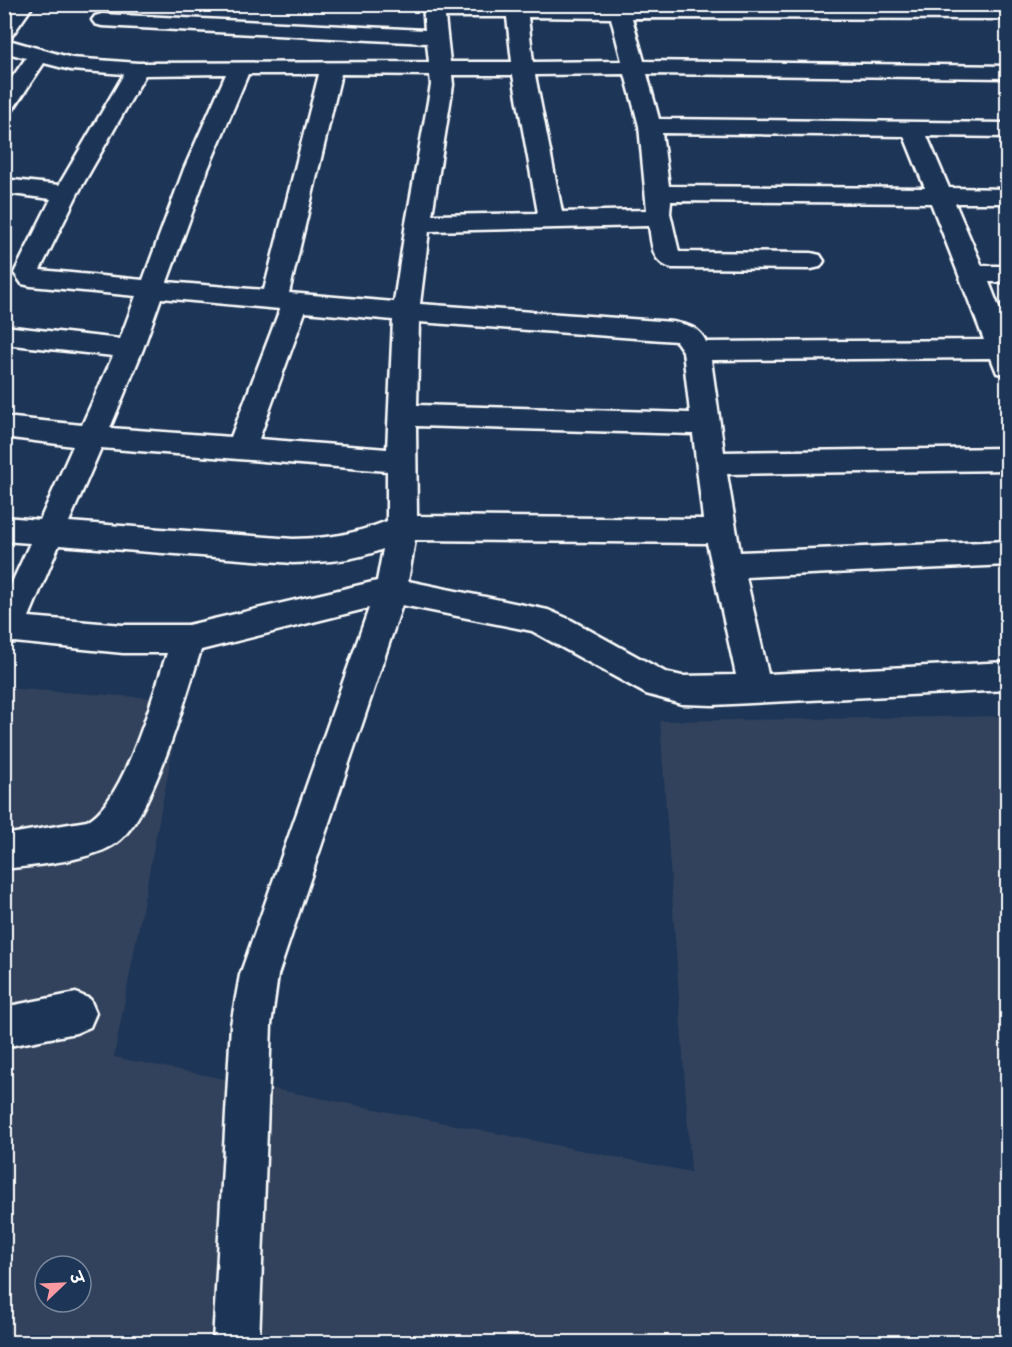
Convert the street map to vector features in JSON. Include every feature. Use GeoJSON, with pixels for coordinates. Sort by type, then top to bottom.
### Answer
{"type":"FeatureCollection","features":[{"type":"Feature","properties":{"kind":"street"},"geometry":{"type":"LineString","coordinates":[[4,33],[24,4]]}},
{"type":"Feature","properties":{"kind":"street"},"geometry":{"type":"LineString","coordinates":[[236,1342],[251,1025],[259,975],[391,590],[402,528],[401,461],[406,312],[418,223],[442,86],[433,8],[620,12],[1008,13]]}},
{"type":"Feature","properties":{"kind":"street"},"geometry":{"type":"LineString","coordinates":[[516,8],[524,69],[551,220]]}},
{"type":"Feature","properties":{"kind":"street"},"geometry":{"type":"LineString","coordinates":[[81,49],[107,12],[438,38]]}},
{"type":"Feature","properties":{"kind":"street"},"geometry":{"type":"LineString","coordinates":[[620,12],[632,67],[650,126],[667,256],[672,260],[811,261]]}},
{"type":"Feature","properties":{"kind":"street"},"geometry":{"type":"LineString","coordinates":[[4,45],[39,55],[81,49],[138,69],[632,67],[1008,72]]}},
{"type":"Feature","properties":{"kind":"street"},"geometry":{"type":"LineString","coordinates":[[4,105],[39,55]]}},
{"type":"Feature","properties":{"kind":"street"},"geometry":{"type":"LineString","coordinates":[[240,67],[196,169],[130,349],[6,630],[123,639],[188,639],[391,590],[537,618],[657,684],[682,690],[1008,676]]}},
{"type":"Feature","properties":{"kind":"street"},"geometry":{"type":"LineString","coordinates":[[241,449],[285,300],[332,68]]}},
{"type":"Feature","properties":{"kind":"street"},"geometry":{"type":"LineString","coordinates":[[138,69],[66,193],[28,267],[27,273],[31,278],[406,312],[684,333],[692,339],[696,351],[720,531],[755,688]]}},
{"type":"Feature","properties":{"kind":"street"},"geometry":{"type":"LineString","coordinates":[[650,126],[1008,130]]}},
{"type":"Feature","properties":{"kind":"street"},"geometry":{"type":"LineString","coordinates":[[696,351],[1002,347],[912,128]]}},
{"type":"Feature","properties":{"kind":"street"},"geometry":{"type":"LineString","coordinates":[[4,186],[66,193]]}},
{"type":"Feature","properties":{"kind":"street"},"geometry":{"type":"LineString","coordinates":[[659,203],[939,194],[1008,196]]}},
{"type":"Feature","properties":{"kind":"street"},"geometry":{"type":"LineString","coordinates":[[418,223],[645,219],[656,218],[659,203]]}},
{"type":"Feature","properties":{"kind":"street"},"geometry":{"type":"LineString","coordinates":[[973,274],[1008,274]]}},
{"type":"Feature","properties":{"kind":"street"},"geometry":{"type":"LineString","coordinates":[[4,335],[130,349]]}},
{"type":"Feature","properties":{"kind":"street"},"geometry":{"type":"LineString","coordinates":[[403,415],[707,423]]}},
{"type":"Feature","properties":{"kind":"street"},"geometry":{"type":"LineString","coordinates":[[4,427],[91,437],[401,461]]}},
{"type":"Feature","properties":{"kind":"street"},"geometry":{"type":"LineString","coordinates":[[712,463],[1008,459]]}},
{"type":"Feature","properties":{"kind":"street"},"geometry":{"type":"LineString","coordinates":[[4,530],[293,551],[326,550],[360,545],[402,528],[720,531]]}},
{"type":"Feature","properties":{"kind":"street"},"geometry":{"type":"LineString","coordinates":[[728,566],[1008,553]]}},
{"type":"Feature","properties":{"kind":"street"},"geometry":{"type":"LineString","coordinates":[[4,852],[91,837],[108,828],[122,811],[139,778],[188,639]]}},
{"type":"Feature","properties":{"kind":"street"},"geometry":{"type":"LineString","coordinates":[[4,1027],[76,1014]]}},
{"type":"Feature","properties":{"kind":"shaded area"},"geometry":{"type":"Polygon","coordinates":[[[4,688],[182,700],[114,1057],[691,1172],[660,721],[1007,716],[1007,1342],[5,1342],[4,688]]]}}]}
